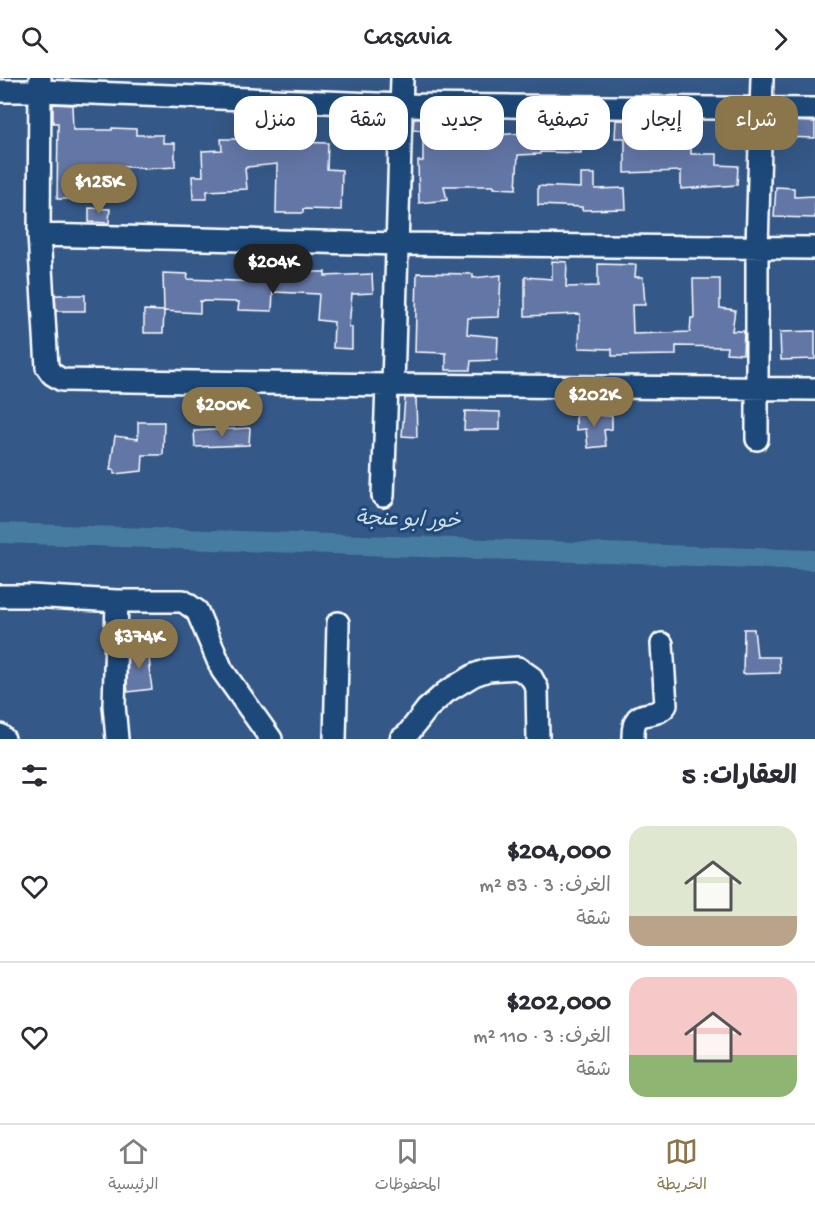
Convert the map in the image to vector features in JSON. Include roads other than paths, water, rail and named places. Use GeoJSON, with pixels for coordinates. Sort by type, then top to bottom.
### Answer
{"type":"FeatureCollection","features":[{"type":"Feature","properties":{"kind":"street"},"geometry":{"type":"LineString","coordinates":[[402,78],[402,96]]}},
{"type":"Feature","properties":{"kind":"street"},"geometry":{"type":"LineString","coordinates":[[761,96],[762,78]]}},
{"type":"Feature","properties":{"kind":"street"},"geometry":{"type":"LineString","coordinates":[[40,85],[39,235],[47,367],[52,374],[62,380],[815,389]]}},
{"type":"Feature","properties":{"kind":"street"},"geometry":{"type":"LineString","coordinates":[[0,91],[40,85],[329,101]]}},
{"type":"Feature","properties":{"kind":"street"},"geometry":{"type":"LineString","coordinates":[[408,105],[715,108]]}},
{"type":"Feature","properties":{"kind":"street"},"geometry":{"type":"LineString","coordinates":[[798,109],[815,109]]}},
{"type":"Feature","properties":{"kind":"street"},"geometry":{"type":"LineString","coordinates":[[383,496],[398,244],[401,150]]}},
{"type":"Feature","properties":{"kind":"street"},"geometry":{"type":"LineString","coordinates":[[757,439],[759,150]]}},
{"type":"Feature","properties":{"kind":"street"},"geometry":{"type":"LineString","coordinates":[[39,235],[398,244],[815,248]]}},
{"type":"Feature","properties":{"kind":"street"},"geometry":{"type":"LineString","coordinates":[[0,596],[117,601],[183,601],[197,611],[222,670],[271,739]]}},
{"type":"Feature","properties":{"kind":"street"},"geometry":{"type":"LineString","coordinates":[[117,601],[114,694],[117,739]]}},
{"type":"Feature","properties":{"kind":"street"},"geometry":{"type":"LineString","coordinates":[[335,739],[338,623]]}},
{"type":"Feature","properties":{"kind":"street"},"geometry":{"type":"LineString","coordinates":[[633,739],[636,719],[643,714],[660,711],[666,705],[662,644]]}},
{"type":"Feature","properties":{"kind":"street"},"geometry":{"type":"LineString","coordinates":[[401,739],[407,735],[427,709],[446,692],[474,675],[488,670],[518,668],[531,677],[537,688],[538,739]]}},
{"type":"Feature","properties":{"kind":"street"},"geometry":{"type":"LineString","coordinates":[[0,735],[4,739]]}},
{"type":"Feature","properties":{"kind":"waterway","name":"خور ابو عنجة"},"geometry":{"type":"LineString","coordinates":[[0,533],[815,560]]}}]}
